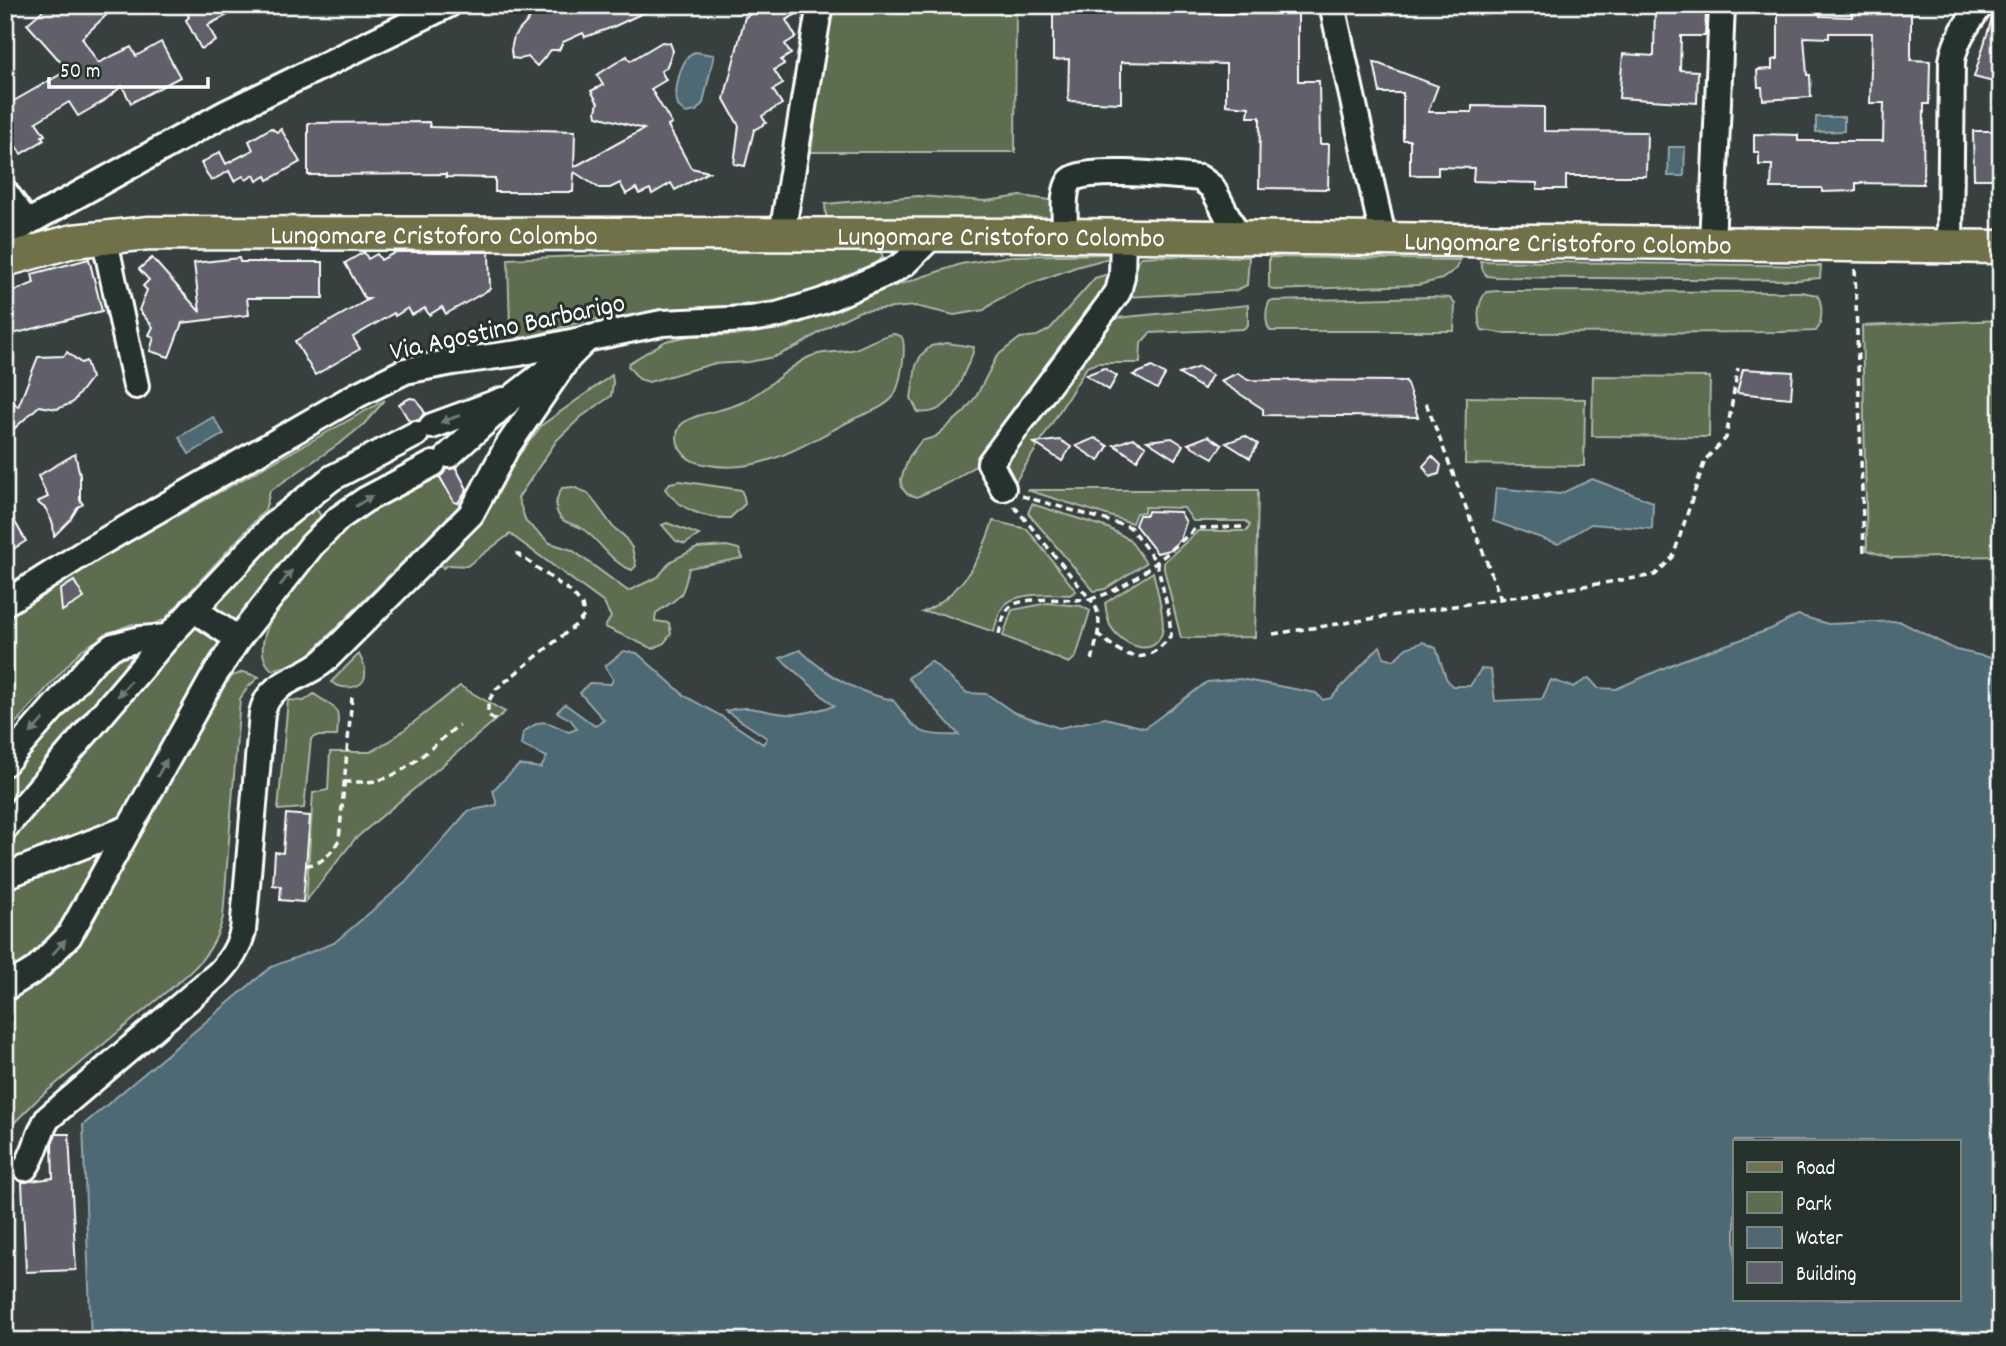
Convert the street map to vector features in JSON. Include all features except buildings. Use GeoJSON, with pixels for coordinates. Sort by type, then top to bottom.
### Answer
{"type":"FeatureCollection","features":[{"type":"Feature","properties":{"kind":"main road","name":"Lungomare Cristoforo Colombo"},"geometry":{"type":"LineString","coordinates":[[5,260],[104,236],[149,233],[1065,235],[2001,247]]}},
{"type":"Feature","properties":{"kind":"street"},"geometry":{"type":"LineString","coordinates":[[5,239],[27,223],[226,113],[448,5]]}},
{"type":"Feature","properties":{"kind":"street"},"geometry":{"type":"LineString","coordinates":[[1332,5],[1384,241]]}},
{"type":"Feature","properties":{"kind":"street"},"geometry":{"type":"LineString","coordinates":[[1712,244],[1722,5]]}},
{"type":"Feature","properties":{"kind":"street"},"geometry":{"type":"LineString","coordinates":[[1950,247],[1953,53],[1961,31],[1981,5]]}},
{"type":"Feature","properties":{"kind":"street"},"geometry":{"type":"LineString","coordinates":[[782,234],[819,10]]}},
{"type":"Feature","properties":{"kind":"street"},"geometry":{"type":"LineString","coordinates":[[1065,235],[1069,183],[1078,175],[1100,173],[1200,177],[1212,187],[1239,239]]}},
{"type":"Feature","properties":{"kind":"street"},"geometry":{"type":"LineString","coordinates":[[5,192],[27,223]]}},
{"type":"Feature","properties":{"kind":"street","name":"Via Agostino Barbarigo"},"geometry":{"type":"LineString","coordinates":[[5,603],[92,548],[405,371],[519,353],[662,323],[750,319],[799,309],[892,271],[905,263],[933,235]]}},
{"type":"Feature","properties":{"kind":"street"},"geometry":{"type":"LineString","coordinates":[[104,236],[136,386]]}},
{"type":"Feature","properties":{"kind":"street"},"geometry":{"type":"LineString","coordinates":[[1003,488],[990,463],[1118,292],[1122,276],[1123,237]]}},
{"type":"Feature","properties":{"kind":"street"},"geometry":{"type":"LineString","coordinates":[[5,988],[36,970],[69,936],[214,676],[238,639],[312,545],[339,518],[365,500],[441,460],[588,338]]}},
{"type":"Feature","properties":{"kind":"street"},"geometry":{"type":"LineString","coordinates":[[25,1168],[31,1160],[37,1138],[48,1118],[219,973],[231,960],[239,945],[243,932],[262,713],[269,695],[324,661],[471,514],[507,447],[568,359],[588,338]]}},
{"type":"Feature","properties":{"kind":"street"},"geometry":{"type":"LineString","coordinates":[[5,828],[192,609],[274,524],[332,478],[424,430],[514,397]]}},
{"type":"Feature","properties":{"kind":"street"},"geometry":{"type":"LineString","coordinates":[[192,609],[238,639]]}},
{"type":"Feature","properties":{"kind":"street"},"geometry":{"type":"LineString","coordinates":[[5,763],[94,661],[113,646],[140,639],[168,637]]}},
{"type":"Feature","properties":{"kind":"street"},"geometry":{"type":"LineString","coordinates":[[5,876],[129,828]]}},
{"type":"Feature","properties":{"kind":"path"},"geometry":{"type":"LineString","coordinates":[[1855,267],[1864,554]]}},
{"type":"Feature","properties":{"kind":"path"},"geometry":{"type":"LineString","coordinates":[[1273,634],[1655,575],[1674,557],[1705,460],[1726,438],[1738,368]]}},
{"type":"Feature","properties":{"kind":"path"},"geometry":{"type":"LineString","coordinates":[[1426,403],[1501,598]]}},
{"type":"Feature","properties":{"kind":"path"},"geometry":{"type":"LineString","coordinates":[[1003,488],[1014,496],[1028,497],[1130,527],[1157,563],[1171,635],[1162,646],[1142,658],[1131,656],[1118,650],[1098,634]]}},
{"type":"Feature","properties":{"kind":"path"},"geometry":{"type":"LineString","coordinates":[[1003,488],[1013,504],[1097,606],[1098,634],[1092,662]]}},
{"type":"Feature","properties":{"kind":"path"},"geometry":{"type":"LineString","coordinates":[[999,634],[1007,610],[1014,604],[1040,600],[1090,599],[1108,595],[1157,563],[1196,528],[1245,527]]}},
{"type":"Feature","properties":{"kind":"path"},"geometry":{"type":"LineString","coordinates":[[495,720],[488,715],[488,702],[496,690],[577,624],[584,615],[582,605],[570,592],[512,550]]}},
{"type":"Feature","properties":{"kind":"path"},"geometry":{"type":"LineString","coordinates":[[306,865],[316,865],[332,852],[339,840],[352,697]]}},
{"type":"Feature","properties":{"kind":"path"},"geometry":{"type":"LineString","coordinates":[[344,782],[369,783],[387,778],[410,764],[459,724]]}},
{"type":"Feature","properties":{"kind":"green space"},"geometry":{"type":"Polygon","coordinates":[[[831,5],[1016,5],[1015,152],[811,152],[831,5]]]}},
{"type":"Feature","properties":{"kind":"green space"},"geometry":{"type":"Polygon","coordinates":[[[918,196],[986,201],[1021,196],[1050,200],[1059,212],[1047,222],[831,221],[826,215],[825,204],[918,196]]]}},
{"type":"Feature","properties":{"kind":"green space"},"geometry":{"type":"Polygon","coordinates":[[[879,248],[883,257],[873,267],[826,288],[787,300],[588,320],[525,338],[516,336],[510,329],[508,259],[701,251],[879,248]]]}},
{"type":"Feature","properties":{"kind":"green space"},"geometry":{"type":"Polygon","coordinates":[[[1110,254],[1110,258],[1027,285],[997,300],[984,310],[954,315],[915,306],[860,311],[774,357],[749,362],[712,364],[649,382],[639,379],[628,366],[666,341],[690,336],[739,335],[788,328],[886,289],[961,264],[1011,256],[1110,254]]]}},
{"type":"Feature","properties":{"kind":"green space"},"geometry":{"type":"Polygon","coordinates":[[[1141,257],[1249,257],[1247,285],[1235,291],[1127,297],[1135,266],[1141,257]]]}},
{"type":"Feature","properties":{"kind":"green space"},"geometry":{"type":"Polygon","coordinates":[[[1269,257],[1460,260],[1457,268],[1442,279],[1418,285],[1274,290],[1269,287],[1269,257]]]}},
{"type":"Feature","properties":{"kind":"green space"},"geometry":{"type":"Polygon","coordinates":[[[1480,261],[1821,266],[1820,278],[1797,280],[1497,277],[1487,276],[1480,261]]]}},
{"type":"Feature","properties":{"kind":"green space"},"geometry":{"type":"Polygon","coordinates":[[[1115,272],[1107,290],[990,456],[952,481],[917,497],[907,494],[902,488],[901,479],[909,457],[921,441],[935,437],[964,412],[977,395],[997,356],[1020,338],[1037,336],[1049,330],[1095,278],[1115,272]]]}},
{"type":"Feature","properties":{"kind":"green space"},"geometry":{"type":"Polygon","coordinates":[[[1486,292],[1801,292],[1817,295],[1821,313],[1816,331],[1502,333],[1482,330],[1479,316],[1481,301],[1486,292]]]}},
{"type":"Feature","properties":{"kind":"green space"},"geometry":{"type":"Polygon","coordinates":[[[1450,298],[1455,304],[1454,331],[1270,331],[1266,320],[1270,301],[1450,298]]]}},
{"type":"Feature","properties":{"kind":"green space"},"geometry":{"type":"Polygon","coordinates":[[[1248,305],[1248,325],[1243,329],[1150,333],[1141,343],[1140,363],[1098,363],[1087,367],[1014,484],[1003,464],[1082,356],[1089,354],[1116,318],[1248,305]]]}},
{"type":"Feature","properties":{"kind":"green space"},"geometry":{"type":"Polygon","coordinates":[[[2001,320],[2001,556],[1891,558],[1867,550],[1862,326],[2001,320]]]}},
{"type":"Feature","properties":{"kind":"green space"},"geometry":{"type":"Polygon","coordinates":[[[894,334],[901,336],[904,348],[900,376],[893,397],[879,408],[783,455],[747,465],[728,467],[699,463],[688,458],[679,447],[678,431],[689,419],[743,402],[809,357],[855,349],[894,334]]]}},
{"type":"Feature","properties":{"kind":"green space"},"geometry":{"type":"Polygon","coordinates":[[[947,343],[974,347],[971,357],[948,402],[935,411],[918,412],[911,398],[916,366],[921,355],[931,346],[947,343]]]}},
{"type":"Feature","properties":{"kind":"green space"},"geometry":{"type":"Polygon","coordinates":[[[612,375],[611,396],[581,417],[557,440],[518,498],[526,522],[550,543],[572,550],[628,591],[658,577],[671,561],[697,548],[727,546],[739,549],[743,558],[689,568],[680,596],[656,613],[655,621],[669,623],[671,634],[664,643],[653,649],[605,627],[611,617],[604,603],[510,534],[467,566],[448,565],[443,568],[438,559],[542,425],[612,375]]]}},
{"type":"Feature","properties":{"kind":"green space"},"geometry":{"type":"Polygon","coordinates":[[[1593,376],[1710,377],[1709,437],[1592,436],[1593,376]]]}},
{"type":"Feature","properties":{"kind":"green space"},"geometry":{"type":"Polygon","coordinates":[[[1466,397],[1585,399],[1584,466],[1465,464],[1466,397]]]}},
{"type":"Feature","properties":{"kind":"green space"},"geometry":{"type":"Polygon","coordinates":[[[385,400],[364,424],[343,441],[270,491],[265,510],[164,620],[147,626],[132,624],[81,650],[5,735],[5,616],[65,578],[385,400]]]}},
{"type":"Feature","properties":{"kind":"green space"},"geometry":{"type":"Polygon","coordinates":[[[438,474],[453,501],[463,502],[310,654],[294,664],[272,670],[267,664],[263,649],[269,625],[276,610],[319,555],[358,519],[438,474]]]}},
{"type":"Feature","properties":{"kind":"green space"},"geometry":{"type":"Polygon","coordinates":[[[680,481],[741,490],[745,504],[730,518],[694,512],[678,503],[665,489],[670,483],[680,481]]]}},
{"type":"Feature","properties":{"kind":"green space"},"geometry":{"type":"Polygon","coordinates":[[[573,487],[588,493],[613,527],[624,536],[632,548],[636,566],[632,570],[618,562],[588,533],[560,517],[556,507],[559,494],[562,488],[573,487]]]}},
{"type":"Feature","properties":{"kind":"green space"},"geometry":{"type":"Polygon","coordinates":[[[1027,490],[1258,490],[1255,637],[1181,638],[1164,569],[1164,562],[1198,531],[1247,531],[1250,525],[1246,521],[1193,521],[1184,508],[1145,507],[1144,512],[1136,513],[1132,523],[1027,490]]]}},
{"type":"Feature","properties":{"kind":"green space"},"geometry":{"type":"Polygon","coordinates":[[[1032,504],[1108,528],[1129,539],[1146,563],[1105,589],[1094,591],[1028,513],[1032,504]]]}},
{"type":"Feature","properties":{"kind":"green space"},"geometry":{"type":"Polygon","coordinates":[[[311,507],[319,513],[320,524],[234,624],[206,606],[276,534],[311,507]]]}},
{"type":"Feature","properties":{"kind":"green space"},"geometry":{"type":"Polygon","coordinates":[[[993,521],[1027,529],[1076,591],[1070,595],[1035,595],[1009,601],[1000,612],[994,632],[942,614],[923,612],[948,596],[968,575],[993,521]]]}},
{"type":"Feature","properties":{"kind":"green space"},"geometry":{"type":"Polygon","coordinates":[[[667,523],[699,535],[685,544],[676,541],[662,525],[667,523]]]}},
{"type":"Feature","properties":{"kind":"green space"},"geometry":{"type":"Polygon","coordinates":[[[1153,572],[1163,627],[1158,641],[1144,648],[1128,643],[1114,632],[1105,603],[1153,572]]]}},
{"type":"Feature","properties":{"kind":"green space"},"geometry":{"type":"Polygon","coordinates":[[[1048,603],[1081,606],[1090,611],[1076,657],[1069,663],[1003,636],[1012,610],[1048,603]]]}},
{"type":"Feature","properties":{"kind":"green space"},"geometry":{"type":"Polygon","coordinates":[[[192,622],[225,639],[122,816],[5,865],[5,843],[192,622]]]}},
{"type":"Feature","properties":{"kind":"green space"},"geometry":{"type":"Polygon","coordinates":[[[138,652],[5,806],[5,776],[99,671],[115,657],[138,652]]]}},
{"type":"Feature","properties":{"kind":"green space"},"geometry":{"type":"Polygon","coordinates":[[[359,654],[365,668],[362,682],[353,687],[341,687],[331,682],[359,654]]]}},
{"type":"Feature","properties":{"kind":"green space"},"geometry":{"type":"Polygon","coordinates":[[[243,672],[259,677],[240,699],[223,917],[214,941],[189,973],[39,1098],[14,1123],[5,1103],[5,1005],[51,975],[87,934],[219,691],[232,676],[243,672]]]}},
{"type":"Feature","properties":{"kind":"green space"},"geometry":{"type":"Polygon","coordinates":[[[460,686],[505,712],[355,839],[306,901],[313,793],[328,790],[330,752],[370,752],[390,741],[460,686]]]}},
{"type":"Feature","properties":{"kind":"green space"},"geometry":{"type":"Polygon","coordinates":[[[314,694],[336,709],[337,736],[316,736],[311,739],[304,808],[278,810],[288,700],[304,701],[314,694]]]}},
{"type":"Feature","properties":{"kind":"green space"},"geometry":{"type":"Polygon","coordinates":[[[103,850],[51,935],[22,962],[5,973],[5,888],[103,850]]]}},
{"type":"Feature","properties":{"kind":"water"},"geometry":{"type":"Polygon","coordinates":[[[695,52],[714,55],[703,103],[696,111],[686,113],[678,106],[677,84],[685,61],[695,52]]]}},
{"type":"Feature","properties":{"kind":"water"},"geometry":{"type":"Polygon","coordinates":[[[1816,117],[1844,117],[1844,131],[1816,132],[1816,117]]]}},
{"type":"Feature","properties":{"kind":"water"},"geometry":{"type":"Polygon","coordinates":[[[1669,147],[1685,147],[1684,176],[1668,176],[1669,147]]]}},
{"type":"Feature","properties":{"kind":"water"},"geometry":{"type":"Polygon","coordinates":[[[213,417],[224,434],[189,454],[179,437],[213,417]]]}},
{"type":"Feature","properties":{"kind":"water"},"geometry":{"type":"Polygon","coordinates":[[[1592,479],[1653,502],[1652,529],[1591,524],[1558,544],[1493,521],[1496,488],[1560,494],[1592,479]]]}},
{"type":"Feature","properties":{"kind":"water"},"geometry":{"type":"Polygon","coordinates":[[[1798,615],[1828,624],[1899,621],[1956,650],[2001,660],[2001,1341],[91,1341],[83,1125],[271,967],[334,943],[406,882],[468,811],[497,805],[493,790],[519,765],[541,768],[547,757],[521,745],[523,733],[536,724],[545,722],[569,732],[577,729],[571,720],[557,712],[565,704],[595,726],[604,720],[580,693],[589,683],[611,684],[613,679],[605,666],[624,651],[637,653],[685,696],[763,744],[767,738],[726,711],[744,708],[796,714],[834,706],[780,658],[800,650],[843,682],[867,693],[893,700],[913,725],[934,735],[959,735],[908,678],[931,661],[967,693],[987,694],[1013,712],[1059,728],[1105,718],[1145,728],[1207,682],[1240,679],[1316,693],[1323,700],[1331,698],[1380,646],[1384,657],[1394,660],[1406,648],[1423,642],[1436,648],[1446,678],[1452,686],[1470,686],[1481,669],[1491,670],[1495,701],[1542,699],[1551,680],[1573,687],[1589,678],[1598,688],[1616,689],[1680,661],[1771,629],[1798,615]]]}}]}
